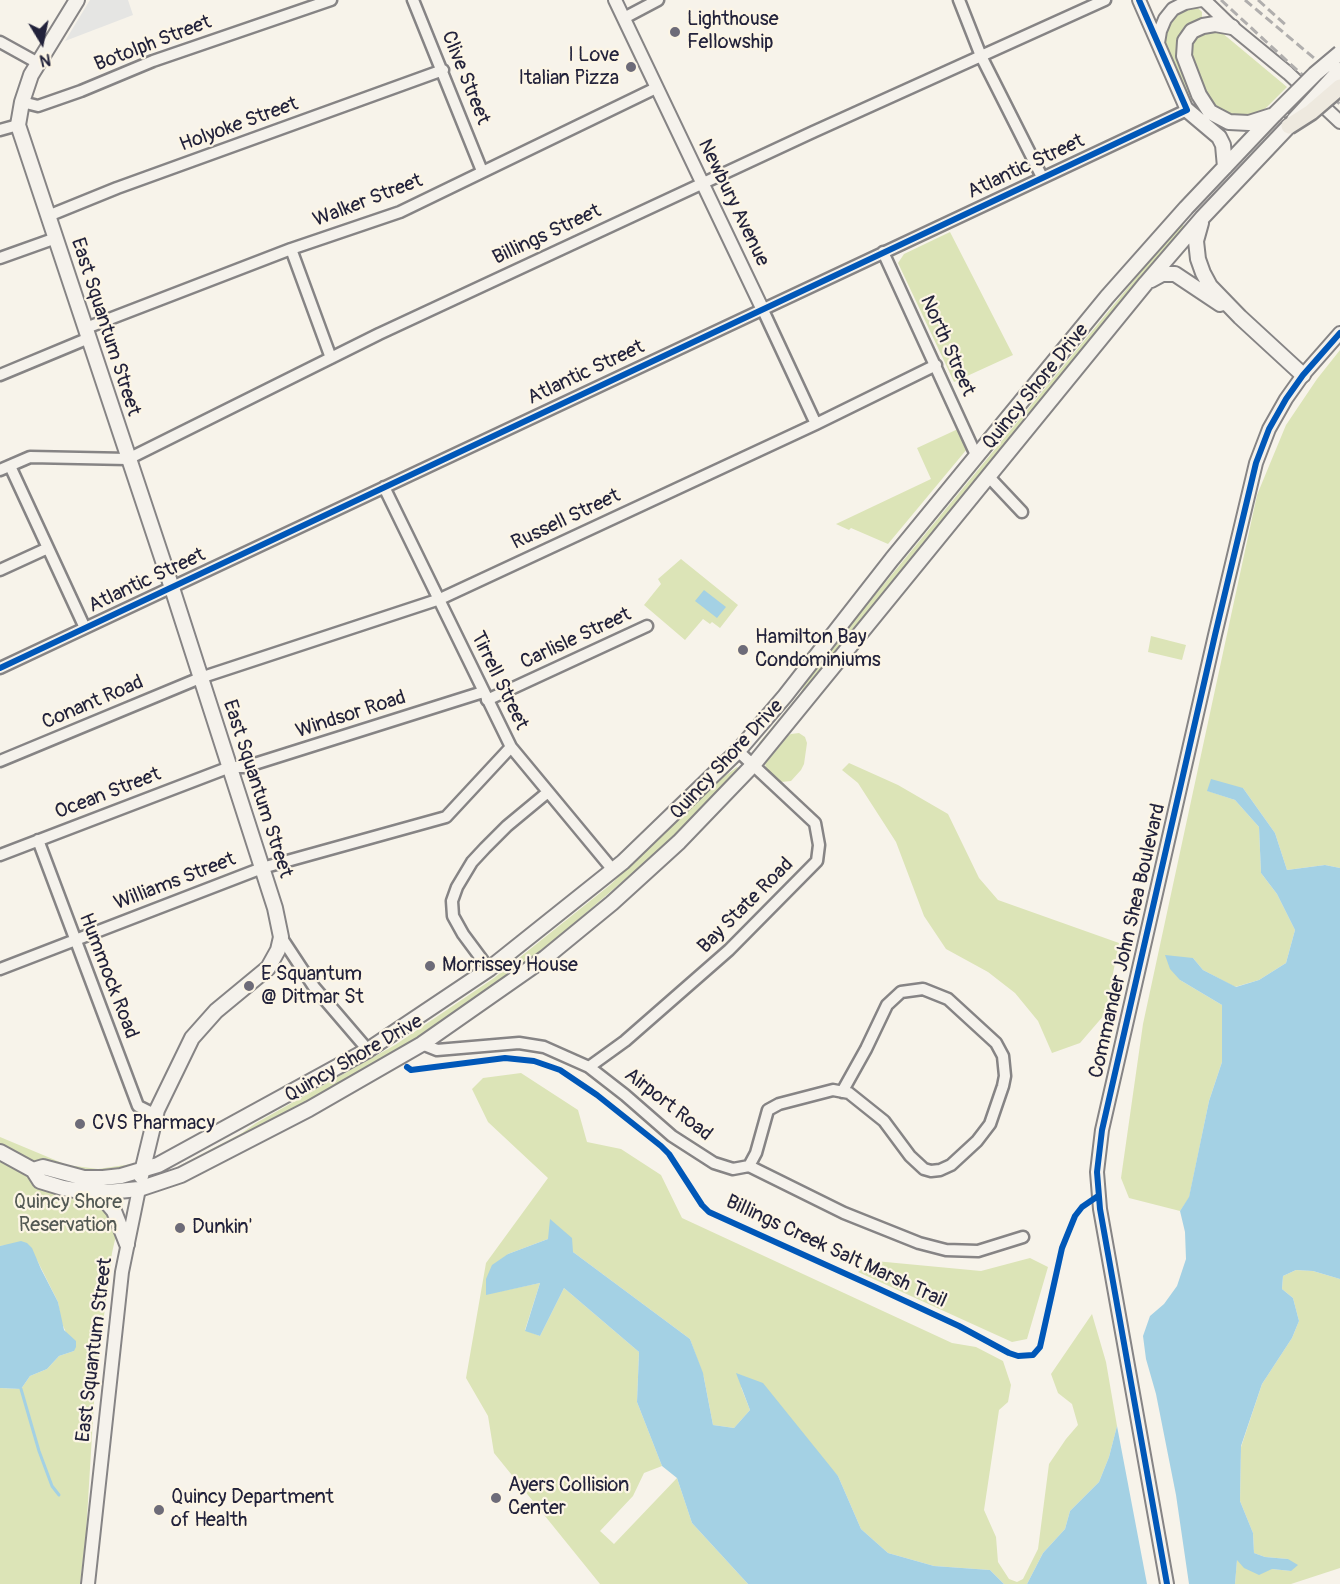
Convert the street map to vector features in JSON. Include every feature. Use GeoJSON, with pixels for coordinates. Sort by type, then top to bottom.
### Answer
{"type":"FeatureCollection","features":[{"type":"Feature","properties":{"kind":"main road","name":"East Squantum Street"},"geometry":{"type":"LineString","coordinates":[[77,0],[31,75],[22,102],[18,125],[230,766],[275,908],[281,937],[278,950],[268,968],[216,1011],[192,1038],[156,1115],[139,1189]]}},
{"type":"Feature","properties":{"kind":"main road"},"geometry":{"type":"LineString","coordinates":[[1232,27],[1215,24],[1203,26],[1192,31],[1185,41],[1184,56],[1202,101],[1215,117],[1228,122],[1256,122],[1275,114]]}},
{"type":"Feature","properties":{"kind":"main road","name":"Quincy Shore Drive"},"geometry":{"type":"LineString","coordinates":[[33,1170],[43,1167],[84,1178],[103,1178],[121,1176],[159,1165],[368,1050],[489,969],[613,870],[738,751],[785,696],[976,455],[1107,297],[1275,114],[1340,53]]}},
{"type":"Feature","properties":{"kind":"main road","name":"Quincy Shore Drive"},"geometry":{"type":"LineString","coordinates":[[0,1152],[33,1170],[40,1180],[53,1185],[98,1192],[139,1189],[181,1175],[309,1109],[422,1044],[545,958],[612,903],[678,842],[753,765],[1146,283],[1202,218],[1340,70]]}},
{"type":"Feature","properties":{"kind":"main road"},"geometry":{"type":"LineString","coordinates":[[1289,126],[1311,112],[1340,87]]}},
{"type":"Feature","properties":{"kind":"main road"},"geometry":{"type":"LineString","coordinates":[[1187,110],[1219,137],[1223,145],[1225,167]]}},
{"type":"Feature","properties":{"kind":"main road"},"geometry":{"type":"LineString","coordinates":[[1202,218],[1196,241],[1198,259],[1210,286],[1303,375]]}},
{"type":"Feature","properties":{"kind":"main road"},"geometry":{"type":"LineString","coordinates":[[1146,283],[1162,274],[1175,274],[1240,317]]}},
{"type":"Feature","properties":{"kind":"main road"},"geometry":{"type":"LineString","coordinates":[[98,1192],[114,1211],[127,1244]]}},
{"type":"Feature","properties":{"kind":"street","name":"Botolph Street"},"geometry":{"type":"LineString","coordinates":[[22,102],[38,106],[153,61],[331,0]]}},
{"type":"Feature","properties":{"kind":"street","name":"Clive Street"},"geometry":{"type":"LineString","coordinates":[[413,0],[482,171]]}},
{"type":"Feature","properties":{"kind":"street","name":"Newbury Avenue"},"geometry":{"type":"LineString","coordinates":[[615,0],[816,424]]}},
{"type":"Feature","properties":{"kind":"street"},"geometry":{"type":"LineString","coordinates":[[624,18],[658,0]]}},
{"type":"Feature","properties":{"kind":"street"},"geometry":{"type":"LineString","coordinates":[[959,0],[981,56],[1042,177]]}},
{"type":"Feature","properties":{"kind":"street","name":"Billings Street"},"geometry":{"type":"LineString","coordinates":[[5,468],[30,458],[128,459],[331,358],[703,183],[1105,0]]}},
{"type":"Feature","properties":{"kind":"street"},"geometry":{"type":"LineString","coordinates":[[1139,0],[1187,110]]}},
{"type":"Feature","properties":{"kind":"street"},"geometry":{"type":"LineString","coordinates":[[1158,43],[1165,19],[1173,9],[1185,3],[1203,0],[1340,122]]}},
{"type":"Feature","properties":{"kind":"street"},"geometry":{"type":"LineString","coordinates":[[0,42],[38,63]]}},
{"type":"Feature","properties":{"kind":"street","name":"Holyoke Street"},"geometry":{"type":"LineString","coordinates":[[48,216],[117,188],[443,70]]}},
{"type":"Feature","properties":{"kind":"street","name":"Walker Street"},"geometry":{"type":"LineString","coordinates":[[0,375],[87,333],[291,249],[400,212],[656,88]]}},
{"type":"Feature","properties":{"kind":"street","name":"Atlantic Street"},"geometry":{"type":"LineString","coordinates":[[0,668],[1187,110]]}},
{"type":"Feature","properties":{"kind":"street"},"geometry":{"type":"LineString","coordinates":[[0,130],[18,125]]}},
{"type":"Feature","properties":{"kind":"street"},"geometry":{"type":"LineString","coordinates":[[0,258],[56,238]]}},
{"type":"Feature","properties":{"kind":"street"},"geometry":{"type":"LineString","coordinates":[[291,249],[331,358]]}},
{"type":"Feature","properties":{"kind":"street","name":"North Street"},"geometry":{"type":"LineString","coordinates":[[884,252],[976,455]]}},
{"type":"Feature","properties":{"kind":"street","name":"Commander John Shea Boulevard"},"geometry":{"type":"LineString","coordinates":[[1167,1584],[1100,1209],[1097,1172],[1101,1140],[1250,483],[1269,429],[1286,399],[1303,375],[1340,333]]}},
{"type":"Feature","properties":{"kind":"street","name":"Russell Street"},"geometry":{"type":"LineString","coordinates":[[200,678],[440,599],[816,424],[936,365]]}},
{"type":"Feature","properties":{"kind":"street"},"geometry":{"type":"LineString","coordinates":[[5,468],[48,548],[85,628]]}},
{"type":"Feature","properties":{"kind":"street"},"geometry":{"type":"LineString","coordinates":[[989,477],[1022,512]]}},
{"type":"Feature","properties":{"kind":"street","name":"Tirrell Street"},"geometry":{"type":"LineString","coordinates":[[384,487],[511,747],[613,870]]}},
{"type":"Feature","properties":{"kind":"street"},"geometry":{"type":"LineString","coordinates":[[0,570],[48,548]]}},
{"type":"Feature","properties":{"kind":"street","name":"Carlisle Street"},"geometry":{"type":"LineString","coordinates":[[485,696],[646,626]]}},
{"type":"Feature","properties":{"kind":"street","name":"Conant Road"},"geometry":{"type":"LineString","coordinates":[[0,761],[200,678]]}},
{"type":"Feature","properties":{"kind":"street","name":"Windsor Road"},"geometry":{"type":"LineString","coordinates":[[230,766],[245,767],[485,696]]}},
{"type":"Feature","properties":{"kind":"street","name":"Williams Street"},"geometry":{"type":"LineString","coordinates":[[0,969],[262,868],[446,817],[511,747]]}},
{"type":"Feature","properties":{"kind":"street","name":"Bay State Road"},"geometry":{"type":"LineString","coordinates":[[589,1068],[625,1041],[729,950],[817,861],[819,845],[815,823],[738,751]]}},
{"type":"Feature","properties":{"kind":"street","name":"Ocean Street"},"geometry":{"type":"LineString","coordinates":[[0,855],[230,766]]}},
{"type":"Feature","properties":{"kind":"street"},"geometry":{"type":"LineString","coordinates":[[489,969],[463,934],[453,916],[454,894],[472,862],[495,837],[548,792]]}},
{"type":"Feature","properties":{"kind":"street","name":"Hummock Road"},"geometry":{"type":"LineString","coordinates":[[38,840],[138,1106],[156,1115]]}},
{"type":"Feature","properties":{"kind":"street"},"geometry":{"type":"LineString","coordinates":[[281,937],[314,987],[368,1050]]}},
{"type":"Feature","properties":{"kind":"street"},"geometry":{"type":"LineString","coordinates":[[749,1166],[756,1153],[768,1110],[779,1104],[833,1090],[849,1094],[884,1120],[910,1156],[924,1169],[940,1170],[951,1165],[972,1146],[990,1124],[1004,1086],[1003,1056],[996,1043],[948,999],[923,989],[901,992],[887,1005],[842,1092]]}},
{"type":"Feature","properties":{"kind":"street","name":"Airport Road"},"geometry":{"type":"LineString","coordinates":[[422,1044],[437,1050],[495,1044],[537,1045],[589,1068],[625,1095],[672,1136],[714,1162],[733,1169],[749,1166],[844,1213],[919,1243],[946,1250],[971,1252],[1006,1244],[1023,1237]]}},
{"type":"Feature","properties":{"kind":"street","name":"East Squantum Street"},"geometry":{"type":"LineString","coordinates":[[88,1584],[112,1354],[127,1244],[139,1189]]}},
{"type":"Feature","properties":{"kind":"shaded area"},"geometry":{"type":"Polygon","coordinates":[[[90,0],[128,0],[133,15],[65,41],[90,0]]]}},
{"type":"Feature","properties":{"kind":"green space"},"geometry":{"type":"Polygon","coordinates":[[[1196,6],[1202,12],[1202,17],[1200,21],[1188,28],[1195,99],[1191,101],[1165,42],[1167,25],[1178,11],[1196,6]]]}},
{"type":"Feature","properties":{"kind":"green space"},"geometry":{"type":"Polygon","coordinates":[[[1216,30],[1287,87],[1259,113],[1237,117],[1224,114],[1213,108],[1205,97],[1189,54],[1197,35],[1205,31],[1216,30]]]}},
{"type":"Feature","properties":{"kind":"green space"},"geometry":{"type":"Polygon","coordinates":[[[1181,223],[1185,227],[761,744],[759,743],[801,692],[810,674],[1181,223]]]}},
{"type":"Feature","properties":{"kind":"green space"},"geometry":{"type":"Polygon","coordinates":[[[950,232],[1013,355],[954,382],[898,263],[904,254],[950,232]]]}},
{"type":"Feature","properties":{"kind":"green space"},"geometry":{"type":"Polygon","coordinates":[[[1340,350],[1340,868],[1325,865],[1287,870],[1275,833],[1243,788],[1208,791],[1235,800],[1259,827],[1261,873],[1277,894],[1295,930],[1286,963],[1259,980],[1235,987],[1203,970],[1193,958],[1180,980],[1222,1005],[1222,1062],[1209,1101],[1189,1198],[1180,1211],[1129,1198],[1121,1178],[1143,1024],[1257,495],[1286,425],[1340,350]]]}},
{"type":"Feature","properties":{"kind":"green space"},"geometry":{"type":"Polygon","coordinates":[[[958,429],[967,449],[888,544],[836,524],[931,479],[917,448],[958,429]]]}},
{"type":"Feature","properties":{"kind":"green space"},"geometry":{"type":"Polygon","coordinates":[[[681,559],[738,605],[720,628],[703,619],[685,640],[644,605],[661,584],[658,579],[681,559]]]}},
{"type":"Feature","properties":{"kind":"green space"},"geometry":{"type":"Polygon","coordinates":[[[1151,636],[1186,645],[1182,660],[1148,652],[1151,636]]]}},
{"type":"Feature","properties":{"kind":"green space"},"geometry":{"type":"Polygon","coordinates":[[[799,733],[805,737],[807,743],[804,764],[791,781],[781,782],[768,772],[765,764],[788,736],[799,733]]]}},
{"type":"Feature","properties":{"kind":"green space"},"geometry":{"type":"Polygon","coordinates":[[[849,763],[898,785],[948,814],[979,878],[998,900],[1119,943],[1105,1014],[1080,1043],[1052,1053],[1038,1021],[1015,993],[988,972],[946,949],[924,916],[896,842],[858,783],[842,770],[849,763]]]}},
{"type":"Feature","properties":{"kind":"green space"},"geometry":{"type":"Polygon","coordinates":[[[737,767],[694,816],[659,850],[552,942],[498,983],[398,1051],[342,1083],[283,1116],[162,1175],[242,1133],[395,1045],[494,978],[610,885],[721,779],[737,767]]]}},
{"type":"Feature","properties":{"kind":"green space"},"geometry":{"type":"Polygon","coordinates":[[[521,1073],[578,1110],[587,1142],[621,1149],[661,1175],[682,1218],[952,1343],[976,1347],[1003,1361],[1011,1385],[1008,1402],[999,1410],[984,1510],[996,1537],[998,1562],[1009,1579],[1017,1582],[1023,1579],[1038,1549],[1049,1464],[1078,1425],[1072,1404],[1058,1393],[1051,1374],[1092,1314],[1106,1362],[1117,1426],[1109,1457],[1099,1482],[1070,1511],[1065,1529],[1043,1553],[1027,1584],[1004,1584],[990,1570],[934,1566],[888,1553],[861,1529],[838,1476],[741,1387],[750,1410],[734,1428],[713,1425],[704,1378],[690,1339],[573,1252],[548,1239],[508,1254],[487,1294],[540,1283],[525,1330],[540,1336],[564,1288],[639,1352],[637,1402],[662,1466],[644,1473],[633,1496],[600,1531],[614,1544],[677,1478],[692,1523],[748,1584],[600,1584],[494,1453],[488,1416],[466,1378],[486,1263],[548,1178],[488,1122],[472,1089],[483,1078],[521,1073]]]}},
{"type":"Feature","properties":{"kind":"green space","name":"Quincy Shore Reservation"},"geometry":{"type":"Polygon","coordinates":[[[0,1137],[67,1165],[98,1169],[132,1164],[112,1253],[95,1386],[86,1534],[80,1584],[0,1584],[0,1388],[21,1389],[30,1376],[47,1369],[59,1356],[74,1351],[61,1321],[58,1302],[37,1260],[8,1245],[0,1246],[0,1137]]]}},
{"type":"Feature","properties":{"kind":"green space"},"geometry":{"type":"Polygon","coordinates":[[[1030,1258],[1048,1267],[1027,1339],[1012,1342],[858,1272],[875,1261],[981,1271],[1030,1258]]]}},
{"type":"Feature","properties":{"kind":"green space"},"geometry":{"type":"Polygon","coordinates":[[[1296,1270],[1313,1271],[1340,1279],[1340,1568],[1291,1584],[1235,1584],[1237,1559],[1272,1569],[1291,1571],[1288,1559],[1265,1557],[1254,1553],[1253,1533],[1240,1501],[1241,1447],[1262,1384],[1292,1338],[1299,1321],[1293,1298],[1282,1289],[1283,1276],[1296,1270]]]}},
{"type":"Feature","properties":{"kind":"water"},"geometry":{"type":"Polygon","coordinates":[[[704,590],[726,607],[717,618],[695,601],[704,590]]]}},
{"type":"Feature","properties":{"kind":"water"},"geometry":{"type":"Polygon","coordinates":[[[1211,779],[1243,788],[1275,833],[1287,870],[1325,865],[1340,868],[1340,1279],[1313,1271],[1296,1270],[1283,1276],[1282,1289],[1293,1298],[1299,1321],[1292,1338],[1262,1384],[1241,1446],[1240,1501],[1253,1533],[1254,1553],[1265,1557],[1288,1559],[1298,1565],[1291,1571],[1272,1569],[1259,1575],[1244,1568],[1237,1560],[1235,1584],[1189,1584],[1176,1495],[1143,1336],[1150,1316],[1164,1304],[1177,1286],[1186,1259],[1185,1232],[1180,1211],[1189,1197],[1209,1101],[1222,1062],[1222,1005],[1180,980],[1170,969],[1165,955],[1193,958],[1203,970],[1236,987],[1259,980],[1286,963],[1295,930],[1277,894],[1261,873],[1259,827],[1235,800],[1207,791],[1211,779]]]}},
{"type":"Feature","properties":{"kind":"water"},"geometry":{"type":"Polygon","coordinates":[[[550,1219],[572,1238],[573,1252],[690,1339],[703,1373],[713,1425],[734,1428],[750,1410],[736,1373],[763,1383],[838,1476],[861,1529],[888,1553],[934,1566],[990,1570],[1004,1584],[748,1584],[692,1523],[677,1478],[662,1466],[637,1402],[639,1352],[564,1288],[540,1336],[525,1331],[540,1283],[486,1295],[486,1279],[492,1265],[508,1254],[548,1239],[550,1219]]]}},
{"type":"Feature","properties":{"kind":"water"},"geometry":{"type":"Polygon","coordinates":[[[21,1241],[32,1248],[58,1302],[64,1330],[76,1341],[76,1347],[74,1351],[59,1356],[47,1369],[30,1376],[21,1389],[0,1388],[0,1246],[21,1241]]]}},
{"type":"Feature","properties":{"kind":"water"},"geometry":{"type":"Polygon","coordinates":[[[1117,1426],[1147,1584],[1027,1584],[1043,1553],[1065,1529],[1070,1511],[1099,1482],[1109,1457],[1117,1426]]]}},
{"type":"Feature","properties":{"kind":"waterway"},"geometry":{"type":"LineString","coordinates":[[21,1389],[39,1451],[52,1486],[59,1495]]}},
{"type":"Feature","properties":{"kind":"railway"},"geometry":{"type":"LineString","coordinates":[[1221,0],[1299,72],[1340,104]]}},
{"type":"Feature","properties":{"kind":"railway"},"geometry":{"type":"LineString","coordinates":[[1245,0],[1340,80]]}},
{"type":"Feature","properties":{"kind":"railway"},"geometry":{"type":"LineString","coordinates":[[1258,0],[1287,26]]}},
{"type":"Feature","properties":{"kind":"cycle path"},"geometry":{"type":"LineString","coordinates":[[0,668],[1187,110],[1139,0]]}},
{"type":"Feature","properties":{"kind":"cycle path"},"geometry":{"type":"LineString","coordinates":[[1167,1584],[1100,1209],[1097,1172],[1102,1130],[1256,463],[1269,429],[1286,399],[1303,375],[1340,333]]}},
{"type":"Feature","properties":{"kind":"cycle path","name":"Billings Creek Salt Marsh Trail"},"geometry":{"type":"LineString","coordinates":[[407,1067],[411,1070],[505,1058],[534,1061],[560,1070],[597,1095],[661,1146],[709,1212],[959,1326],[1018,1356],[1033,1355],[1040,1347],[1062,1248],[1075,1216],[1082,1207],[1098,1196]]}},
{"type":"Feature","properties":{"kind":"place","name":"Lighthouse Fellowship"},"geometry":{"type":"Point","coordinates":[675,32]}},
{"type":"Feature","properties":{"kind":"place","name":"I Love Italian Pizza"},"geometry":{"type":"Point","coordinates":[631,67]}},
{"type":"Feature","properties":{"kind":"place","name":"Hamilton Bay Condominiums"},"geometry":{"type":"Point","coordinates":[743,650]}},
{"type":"Feature","properties":{"kind":"place","name":"Morrissey House"},"geometry":{"type":"Point","coordinates":[430,966]}},
{"type":"Feature","properties":{"kind":"place","name":"E Squantum @ Ditmar St"},"geometry":{"type":"Point","coordinates":[249,986]}},
{"type":"Feature","properties":{"kind":"place","name":"CVS Pharmacy"},"geometry":{"type":"Point","coordinates":[80,1124]}},
{"type":"Feature","properties":{"kind":"place","name":"Dunkin'"},"geometry":{"type":"Point","coordinates":[180,1228]}},
{"type":"Feature","properties":{"kind":"place","name":"Ayers Collision Center"},"geometry":{"type":"Point","coordinates":[496,1498]}},
{"type":"Feature","properties":{"kind":"place","name":"Quincy Department of Health"},"geometry":{"type":"Point","coordinates":[159,1510]}}]}
